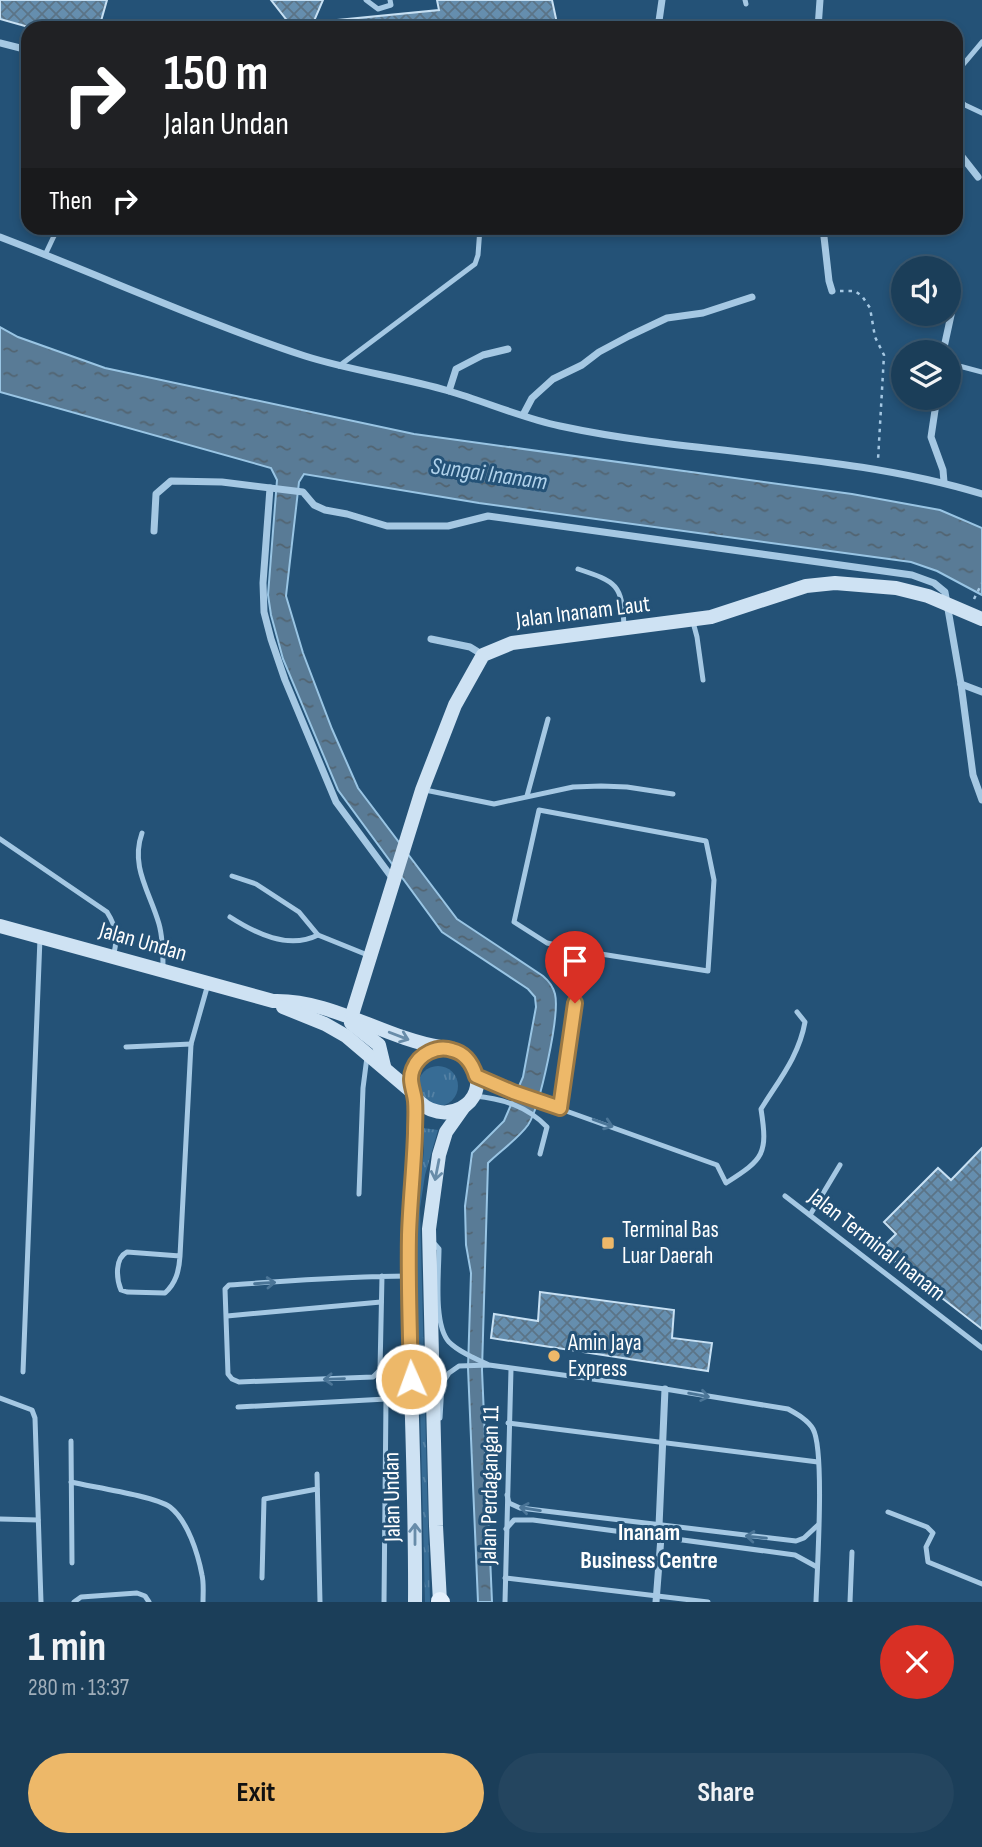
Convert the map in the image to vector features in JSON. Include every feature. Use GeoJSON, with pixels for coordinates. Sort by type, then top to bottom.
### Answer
{"type":"FeatureCollection","features":[{"type":"Feature","properties":{"kind":"street"},"geometry":{"type":"LineString","coordinates":[[659,21],[662,0]]}},
{"type":"Feature","properties":{"kind":"street"},"geometry":{"type":"LineString","coordinates":[[818,21],[820,0]]}},
{"type":"Feature","properties":{"kind":"street"},"geometry":{"type":"LineString","coordinates":[[0,43],[21,48]]}},
{"type":"Feature","properties":{"kind":"street"},"geometry":{"type":"LineString","coordinates":[[963,158],[978,177]]}},
{"type":"Feature","properties":{"kind":"street"},"geometry":{"type":"LineString","coordinates":[[823,235],[832,291]]}},
{"type":"Feature","properties":{"kind":"street"},"geometry":{"type":"LineString","coordinates":[[0,237],[242,334],[339,366],[449,391],[557,426],[620,437],[877,471],[944,482],[982,494]]}},
{"type":"Feature","properties":{"kind":"street"},"geometry":{"type":"LineString","coordinates":[[523,415],[531,398],[553,379],[629,336],[667,318],[703,313],[752,297]]}},
{"type":"Feature","properties":{"kind":"street"},"geometry":{"type":"LineString","coordinates":[[449,391],[456,369],[483,355],[508,349]]}},
{"type":"Feature","properties":{"kind":"street"},"geometry":{"type":"LineString","coordinates":[[935,410],[931,437],[943,470],[944,482]]}},
{"type":"Feature","properties":{"kind":"street"},"geometry":{"type":"LineString","coordinates":[[154,531],[156,494],[171,481],[222,482],[303,492],[314,505],[325,510],[347,513],[387,526],[448,526],[488,516],[912,575],[934,583],[944,592],[961,684],[973,775],[982,800]]}},
{"type":"Feature","properties":{"kind":"street"},"geometry":{"type":"LineString","coordinates":[[270,488],[263,583],[264,612],[271,639],[285,680],[336,802],[393,879]]}},
{"type":"Feature","properties":{"kind":"street","name":"Jalan Inanam Laut"},"geometry":{"type":"LineString","coordinates":[[483,655],[512,643],[711,617],[806,586],[835,583],[896,588],[928,596],[982,619]]}},
{"type":"Feature","properties":{"kind":"street"},"geometry":{"type":"LineString","coordinates":[[384,1066],[379,1045],[354,1027],[351,1018],[422,790],[455,705],[483,655],[470,647],[431,639]]}},
{"type":"Feature","properties":{"kind":"street"},"geometry":{"type":"LineString","coordinates":[[961,684],[982,692]]}},
{"type":"Feature","properties":{"kind":"street","name":"Jalan Undan"},"geometry":{"type":"LineString","coordinates":[[0,926],[273,1001],[310,1005],[417,1043],[448,1048],[467,1058],[476,1076]]}},
{"type":"Feature","properties":{"kind":"street","name":"Jalan Undan"},"geometry":{"type":"LineString","coordinates":[[273,1001],[285,1009],[325,1024],[368,1053],[414,1094],[426,1109],[435,1113],[454,1112],[463,1108]]}},
{"type":"Feature","properties":{"kind":"street","name":"Jalan Undan"},"geometry":{"type":"LineString","coordinates":[[415,1602],[409,1234],[415,1137],[411,1080],[413,1069],[427,1052],[448,1048]]}},
{"type":"Feature","properties":{"kind":"street"},"geometry":{"type":"LineString","coordinates":[[473,1096],[476,1076]]}},
{"type":"Feature","properties":{"kind":"street","name":"Jalan Undan"},"geometry":{"type":"LineString","coordinates":[[441,1601],[434,1433],[431,1203],[446,1132],[473,1096]]}},
{"type":"Feature","properties":{"kind":"street"},"geometry":{"type":"LineString","coordinates":[[659,1526],[665,1389]]}},
{"type":"Feature","properties":{"kind":"street"},"geometry":{"type":"LineString","coordinates":[[657,1599],[661,1537]]}},
{"type":"Feature","properties":{"kind":"lane"},"geometry":{"type":"LineString","coordinates":[[366,0],[378,9],[391,5],[390,0]]}},
{"type":"Feature","properties":{"kind":"lane"},"geometry":{"type":"LineString","coordinates":[[963,65],[982,42]]}},
{"type":"Feature","properties":{"kind":"lane"},"geometry":{"type":"LineString","coordinates":[[963,102],[982,113]]}},
{"type":"Feature","properties":{"kind":"lane"},"geometry":{"type":"LineString","coordinates":[[45,254],[55,235]]}},
{"type":"Feature","properties":{"kind":"lane"},"geometry":{"type":"LineString","coordinates":[[339,366],[475,264],[479,235]]}},
{"type":"Feature","properties":{"kind":"lane"},"geometry":{"type":"LineString","coordinates":[[961,366],[982,372]]}},
{"type":"Feature","properties":{"kind":"lane"},"geometry":{"type":"LineString","coordinates":[[578,569],[602,578],[620,590],[624,629]]}},
{"type":"Feature","properties":{"kind":"lane"},"geometry":{"type":"LineString","coordinates":[[692,619],[703,680]]}},
{"type":"Feature","properties":{"kind":"lane"},"geometry":{"type":"LineString","coordinates":[[527,796],[548,719]]}},
{"type":"Feature","properties":{"kind":"lane"},"geometry":{"type":"LineString","coordinates":[[422,790],[494,804],[573,787],[627,787],[673,794]]}},
{"type":"Feature","properties":{"kind":"lane"},"geometry":{"type":"LineString","coordinates":[[539,810],[706,841],[714,880],[708,971],[582,951],[547,943],[514,922],[539,810]]}},
{"type":"Feature","properties":{"kind":"lane"},"geometry":{"type":"LineString","coordinates":[[142,833],[137,855],[143,881],[159,924],[163,942],[163,971]]}},
{"type":"Feature","properties":{"kind":"lane"},"geometry":{"type":"LineString","coordinates":[[0,839],[107,912],[116,926],[117,943],[113,957]]}},
{"type":"Feature","properties":{"kind":"lane"},"geometry":{"type":"LineString","coordinates":[[232,876],[256,884],[291,906],[318,935],[370,956]]}},
{"type":"Feature","properties":{"kind":"lane"},"geometry":{"type":"LineString","coordinates":[[230,917],[254,932],[278,939],[296,942],[318,935]]}},
{"type":"Feature","properties":{"kind":"lane"},"geometry":{"type":"LineString","coordinates":[[23,1372],[40,937]]}},
{"type":"Feature","properties":{"kind":"lane"},"geometry":{"type":"LineString","coordinates":[[560,1108],[582,951]]}},
{"type":"Feature","properties":{"kind":"lane"},"geometry":{"type":"LineString","coordinates":[[180,1256],[127,1252],[122,1254],[117,1279],[121,1290],[127,1293],[165,1293],[173,1286],[179,1269],[180,1256],[191,1044],[208,984]]}},
{"type":"Feature","properties":{"kind":"lane"},"geometry":{"type":"LineString","coordinates":[[476,1076],[513,1092],[717,1165],[726,1184],[750,1168],[762,1153],[765,1139],[761,1109],[791,1064],[802,1041],[805,1022],[797,1012]]}},
{"type":"Feature","properties":{"kind":"lane"},"geometry":{"type":"LineString","coordinates":[[126,1047],[191,1044]]}},
{"type":"Feature","properties":{"kind":"lane"},"geometry":{"type":"LineString","coordinates":[[359,1194],[363,1088],[368,1053]]}},
{"type":"Feature","properties":{"kind":"lane"},"geometry":{"type":"LineString","coordinates":[[473,1096],[533,1112],[547,1127],[540,1154]]}},
{"type":"Feature","properties":{"kind":"lane"},"geometry":{"type":"LineString","coordinates":[[810,1215],[840,1165]]}},
{"type":"Feature","properties":{"kind":"lane","name":"Jalan Terminal Inanam"},"geometry":{"type":"LineString","coordinates":[[785,1196],[982,1348]]}},
{"type":"Feature","properties":{"kind":"lane"},"geometry":{"type":"LineString","coordinates":[[430,1238],[439,1249],[439,1318],[447,1340],[467,1355],[489,1365]]}},
{"type":"Feature","properties":{"kind":"lane"},"geometry":{"type":"LineString","coordinates":[[382,1276],[380,1370],[373,1377],[239,1382],[232,1379],[229,1374],[225,1289],[229,1285],[382,1276],[410,1276]]}},
{"type":"Feature","properties":{"kind":"lane"},"geometry":{"type":"LineString","coordinates":[[227,1316],[381,1302]]}},
{"type":"Feature","properties":{"kind":"lane"},"geometry":{"type":"LineString","coordinates":[[434,1433],[440,1423],[442,1384],[449,1373],[459,1366],[489,1365],[788,1409],[803,1418],[814,1430],[818,1462],[816,1602]]}},
{"type":"Feature","properties":{"kind":"lane","name":"Jalan Perdagangan 11"},"geometry":{"type":"LineString","coordinates":[[505,1602],[510,1369]]}},
{"type":"Feature","properties":{"kind":"lane"},"geometry":{"type":"LineString","coordinates":[[0,1398],[32,1410],[35,1418],[41,1602]]}},
{"type":"Feature","properties":{"kind":"lane"},"geometry":{"type":"LineString","coordinates":[[384,1602],[386,1399]]}},
{"type":"Feature","properties":{"kind":"lane"},"geometry":{"type":"LineString","coordinates":[[238,1407],[386,1399],[412,1401]]}},
{"type":"Feature","properties":{"kind":"lane"},"geometry":{"type":"LineString","coordinates":[[508,1423],[818,1462]]}},
{"type":"Feature","properties":{"kind":"lane"},"geometry":{"type":"LineString","coordinates":[[71,1441],[72,1563]]}},
{"type":"Feature","properties":{"kind":"lane"},"geometry":{"type":"LineString","coordinates":[[317,1474],[320,1602]]}},
{"type":"Feature","properties":{"kind":"lane"},"geometry":{"type":"LineString","coordinates":[[71,1482],[143,1497],[169,1506],[182,1521],[194,1548],[203,1576],[203,1602]]}},
{"type":"Feature","properties":{"kind":"lane"},"geometry":{"type":"LineString","coordinates":[[262,1578],[264,1499],[317,1489]]}},
{"type":"Feature","properties":{"kind":"lane"},"geometry":{"type":"LineString","coordinates":[[507,1495],[509,1503],[520,1508],[796,1541],[804,1538],[818,1525]]}},
{"type":"Feature","properties":{"kind":"lane"},"geometry":{"type":"LineString","coordinates":[[888,1513],[927,1527],[933,1533],[926,1547],[928,1562],[982,1584]]}},
{"type":"Feature","properties":{"kind":"lane"},"geometry":{"type":"LineString","coordinates":[[0,1519],[38,1520]]}},
{"type":"Feature","properties":{"kind":"lane"},"geometry":{"type":"LineString","coordinates":[[506,1529],[514,1520],[533,1520],[794,1555],[817,1567]]}},
{"type":"Feature","properties":{"kind":"lane"},"geometry":{"type":"LineString","coordinates":[[850,1602],[852,1552]]}},
{"type":"Feature","properties":{"kind":"lane"},"geometry":{"type":"LineString","coordinates":[[505,1578],[657,1599],[708,1602]]}},
{"type":"Feature","properties":{"kind":"lane"},"geometry":{"type":"LineString","coordinates":[[74,1602],[81,1597],[137,1593],[145,1596],[149,1602]]}},
{"type":"Feature","properties":{"kind":"path"},"geometry":{"type":"LineString","coordinates":[[832,291],[855,291],[863,296],[870,308],[876,337],[884,355],[877,471]]}},
{"type":"Feature","properties":{"kind":"path"},"geometry":{"type":"LineString","coordinates":[[972,604],[982,583]]}},
{"type":"Feature","properties":{"kind":"green space"},"geometry":{"type":"Polygon","coordinates":[[[438,1066],[452,1072],[458,1086],[452,1100],[438,1106],[424,1100],[418,1086],[424,1072],[438,1066]]]}},
{"type":"Feature","properties":{"kind":"green space"},"geometry":{"type":"Polygon","coordinates":[[[423,1128],[438,1130],[425,1175],[420,1208],[430,1602],[425,1602],[416,1244],[424,1150],[423,1128]]]}},
{"type":"Feature","properties":{"kind":"water","name":"Sungai Inanam"},"geometry":{"type":"Polygon","coordinates":[[[0,327],[18,337],[105,368],[414,434],[852,494],[940,510],[982,528],[982,595],[937,571],[911,562],[479,503],[304,474],[299,482],[286,596],[303,653],[358,788],[457,919],[543,976],[551,984],[555,994],[552,1040],[533,1115],[524,1130],[488,1163],[482,1370],[492,1602],[478,1602],[468,1368],[471,1273],[466,1245],[465,1206],[472,1153],[504,1121],[523,1077],[536,1007],[535,997],[528,989],[442,932],[338,790],[283,659],[271,615],[268,595],[277,480],[271,468],[0,392],[0,327]]]}},
{"type":"Feature","properties":{"kind":"building"},"geometry":{"type":"Polygon","coordinates":[[[0,0],[107,0],[101,21],[21,21],[21,25],[0,19],[0,0]]]}},
{"type":"Feature","properties":{"kind":"building"},"geometry":{"type":"Polygon","coordinates":[[[271,0],[323,0],[314,21],[288,21],[271,0]]]}},
{"type":"Feature","properties":{"kind":"building"},"geometry":{"type":"Polygon","coordinates":[[[437,0],[552,0],[556,21],[338,20],[439,10],[437,0]]]}},
{"type":"Feature","properties":{"kind":"building"},"geometry":{"type":"Polygon","coordinates":[[[982,1148],[982,1329],[880,1250],[896,1234],[884,1222],[938,1168],[951,1180],[982,1148]]]}},
{"type":"Feature","properties":{"kind":"building"},"geometry":{"type":"Polygon","coordinates":[[[540,1292],[674,1310],[672,1338],[712,1343],[708,1371],[491,1338],[494,1314],[538,1321],[540,1292]]]}},
{"type":"Feature","properties":{"kind":"place","name":"Terminal Bas Luar Daerah"},"geometry":{"type":"Point","coordinates":[608,1243]}},
{"type":"Feature","properties":{"kind":"place","name":"Amin Jaya Express"},"geometry":{"type":"Point","coordinates":[554,1356]}},
{"type":"Feature","properties":{"kind":"district","name":"Inanam Business Centre"},"geometry":{"type":"Point","coordinates":[649,1546]}},
{"type":"Feature","properties":{"kind":"route"},"geometry":{"type":"LineString","coordinates":[[411,1379],[409,1234],[415,1137],[415,1097],[411,1080],[413,1069],[427,1052],[448,1048],[467,1058],[476,1076],[560,1108],[575,1003]]}}]}
